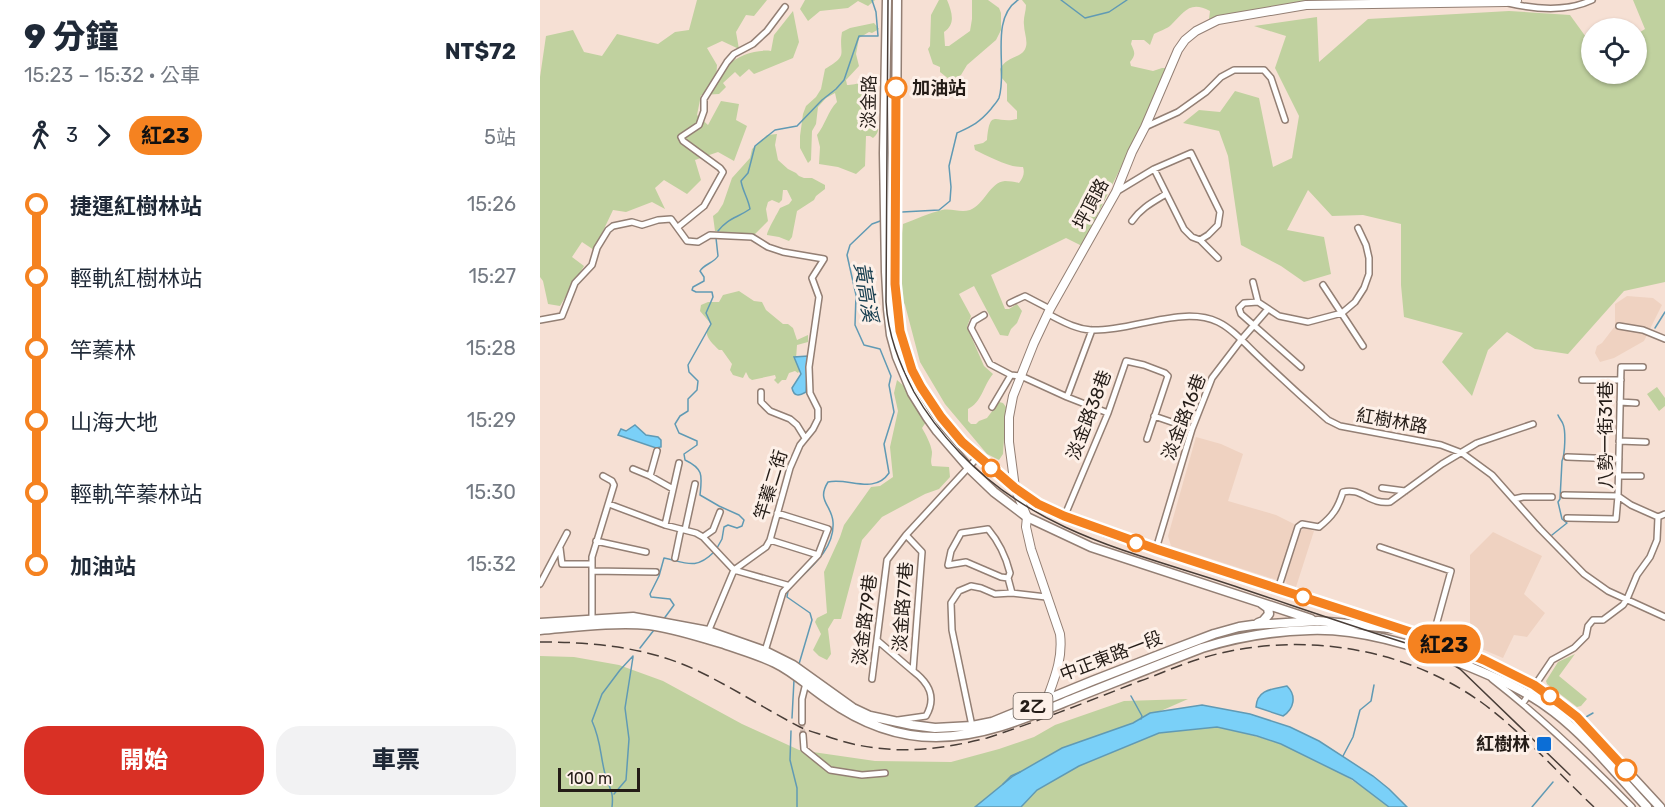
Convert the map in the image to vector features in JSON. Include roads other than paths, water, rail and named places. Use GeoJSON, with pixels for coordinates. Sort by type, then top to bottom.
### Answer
{"type":"FeatureCollection","features":[{"type":"Feature","properties":{"kind":"main road","name":"淡金路"},"geometry":{"type":"LineString","coordinates":[[887,0],[885,204],[888,309],[891,334],[897,357],[912,393],[937,431],[969,468]]}},
{"type":"Feature","properties":{"kind":"main road","name":"淡金路"},"geometry":{"type":"LineString","coordinates":[[897,0],[895,284],[900,331],[912,370],[941,417],[978,457]]}},
{"type":"Feature","properties":{"kind":"main road"},"geometry":{"type":"LineString","coordinates":[[978,457],[1038,504],[1064,516],[1156,549],[1400,629]]}},
{"type":"Feature","properties":{"kind":"main road"},"geometry":{"type":"LineString","coordinates":[[969,468],[993,492],[1027,517],[1091,547],[1354,633]]}},
{"type":"Feature","properties":{"kind":"main road"},"geometry":{"type":"LineString","coordinates":[[1253,625],[1263,621],[1269,615],[1268,608],[1258,601]]}},
{"type":"Feature","properties":{"kind":"main road","name":"2乙"},"geometry":{"type":"LineString","coordinates":[[540,624],[633,617],[765,651],[810,681]]}},
{"type":"Feature","properties":{"kind":"main road","name":"中正東路一段"},"geometry":{"type":"LineString","coordinates":[[810,681],[836,706],[867,723],[889,731],[935,737],[973,734],[992,729],[1200,639],[1226,630],[1253,625],[1318,621],[1400,629],[1484,660],[1534,685],[1577,717],[1660,807]]}},
{"type":"Feature","properties":{"kind":"main road","name":"2乙"},"geometry":{"type":"LineString","coordinates":[[540,630],[650,623]]}},
{"type":"Feature","properties":{"kind":"main road","name":"中正東路一段"},"geometry":{"type":"LineString","coordinates":[[810,681],[870,716],[935,728],[972,726],[1049,704],[1221,642],[1311,629],[1354,633],[1421,649],[1529,694],[1571,726],[1647,807]]}},
{"type":"Feature","properties":{"kind":"main road","name":"2乙"},"geometry":{"type":"LineString","coordinates":[[707,635],[791,668]]}},
{"type":"Feature","properties":{"kind":"street","name":"坪頂路"},"geometry":{"type":"LineString","coordinates":[[1049,704],[1060,661],[1060,634],[1031,549],[1026,527],[1027,517],[1015,488],[1009,442],[1009,417],[1013,396],[1049,312],[1116,192],[1178,50],[1196,31],[1218,20],[1306,5],[1517,0]]}},
{"type":"Feature","properties":{"kind":"street"},"geometry":{"type":"LineString","coordinates":[[1506,2],[1525,7],[1565,8],[1592,0]]}},
{"type":"Feature","properties":{"kind":"street"},"geometry":{"type":"LineString","coordinates":[[540,320],[562,316],[575,283],[592,265],[597,248],[613,226],[632,222],[642,225],[671,219],[678,227],[704,206],[723,172],[681,137],[699,125],[704,111],[704,99],[727,62],[734,54],[753,44],[767,31],[785,7]]}},
{"type":"Feature","properties":{"kind":"street"},"geometry":{"type":"LineString","coordinates":[[1145,127],[1178,112],[1206,92],[1221,77],[1234,70],[1253,69],[1264,69],[1271,78],[1285,120]]}},
{"type":"Feature","properties":{"kind":"street"},"geometry":{"type":"LineString","coordinates":[[1116,192],[1154,169],[1191,153],[1220,212],[1218,225],[1200,240]]}},
{"type":"Feature","properties":{"kind":"street"},"geometry":{"type":"LineString","coordinates":[[1154,169],[1184,230],[1200,240],[1218,258]]}},
{"type":"Feature","properties":{"kind":"street"},"geometry":{"type":"LineString","coordinates":[[1132,221],[1136,214],[1146,206],[1166,194]]}},
{"type":"Feature","properties":{"kind":"street","name":"竿蓁二街"},"geometry":{"type":"LineString","coordinates":[[678,227],[687,241],[698,242],[710,235],[752,237],[768,247],[783,252],[824,259],[812,278],[819,297],[809,367],[810,393],[818,409],[818,419],[800,445],[790,468],[770,540],[766,547],[734,570]]}},
{"type":"Feature","properties":{"kind":"street"},"geometry":{"type":"LineString","coordinates":[[1301,367],[1241,314],[1239,308],[1244,303],[1258,302],[1279,316],[1308,322],[1342,313],[1355,302],[1369,274],[1366,245],[1358,228]]}},
{"type":"Feature","properties":{"kind":"street"},"geometry":{"type":"LineString","coordinates":[[1253,282],[1258,302]]}},
{"type":"Feature","properties":{"kind":"street"},"geometry":{"type":"LineString","coordinates":[[1323,285],[1363,346]]}},
{"type":"Feature","properties":{"kind":"street"},"geometry":{"type":"LineString","coordinates":[[1010,303],[1025,296],[1079,328],[1092,330],[1067,397]]}},
{"type":"Feature","properties":{"kind":"street","name":"淡金路16巷"},"geometry":{"type":"LineString","coordinates":[[1156,549],[1192,429],[1212,378],[1268,309]]}},
{"type":"Feature","properties":{"kind":"street"},"geometry":{"type":"LineString","coordinates":[[984,315],[974,321],[971,328],[990,364],[1011,375],[1021,376],[1067,397],[1108,412]]}},
{"type":"Feature","properties":{"kind":"street","name":"紅樹林路"},"geometry":{"type":"LineString","coordinates":[[1092,330],[1135,326],[1170,318],[1189,317],[1217,322],[1241,340],[1328,420],[1340,426],[1441,445],[1462,453],[1492,475],[1540,529],[1584,573],[1608,591],[1665,617]]}},
{"type":"Feature","properties":{"kind":"street"},"geometry":{"type":"LineString","coordinates":[[1618,326],[1643,330],[1665,339]]}},
{"type":"Feature","properties":{"kind":"street","name":"淡金路38巷"},"geometry":{"type":"LineString","coordinates":[[1064,516],[1108,412],[1126,361],[1144,363],[1168,376],[1147,439]]}},
{"type":"Feature","properties":{"kind":"street","name":"八勢一街31巷"},"geometry":{"type":"LineString","coordinates":[[1643,367],[1621,367],[1618,496],[1631,505],[1658,517]]}},
{"type":"Feature","properties":{"kind":"street"},"geometry":{"type":"LineString","coordinates":[[992,407],[1011,375]]}},
{"type":"Feature","properties":{"kind":"street"},"geometry":{"type":"LineString","coordinates":[[1582,380],[1621,380]]}},
{"type":"Feature","properties":{"kind":"street"},"geometry":{"type":"LineString","coordinates":[[761,392],[761,402],[770,411],[790,419],[805,438]]}},
{"type":"Feature","properties":{"kind":"street"},"geometry":{"type":"LineString","coordinates":[[1620,402],[1636,403]]}},
{"type":"Feature","properties":{"kind":"street"},"geometry":{"type":"LineString","coordinates":[[1154,416],[1192,429]]}},
{"type":"Feature","properties":{"kind":"street"},"geometry":{"type":"LineString","coordinates":[[1278,589],[1298,527],[1302,524],[1319,527],[1326,522],[1338,507],[1343,492],[1351,490],[1381,503],[1390,501],[1442,464],[1478,443],[1533,424]]}},
{"type":"Feature","properties":{"kind":"street"},"geometry":{"type":"LineString","coordinates":[[1619,441],[1646,442]]}},
{"type":"Feature","properties":{"kind":"street"},"geometry":{"type":"LineString","coordinates":[[650,476],[657,451]]}},
{"type":"Feature","properties":{"kind":"street","name":"淡金路77巷"},"geometry":{"type":"LineString","coordinates":[[894,722],[926,716],[932,702],[925,680],[913,670],[922,552],[906,535],[978,457]]}},
{"type":"Feature","properties":{"kind":"street"},"geometry":{"type":"LineString","coordinates":[[1567,457],[1619,459]]}},
{"type":"Feature","properties":{"kind":"street"},"geometry":{"type":"LineString","coordinates":[[665,525],[679,464]]}},
{"type":"Feature","properties":{"kind":"street"},"geometry":{"type":"LineString","coordinates":[[633,469],[673,489]]}},
{"type":"Feature","properties":{"kind":"street"},"geometry":{"type":"LineString","coordinates":[[592,620],[592,557],[614,485],[612,481],[603,476]]}},
{"type":"Feature","properties":{"kind":"street"},"geometry":{"type":"LineString","coordinates":[[1618,476],[1641,476]]}},
{"type":"Feature","properties":{"kind":"street"},"geometry":{"type":"LineString","coordinates":[[675,558],[695,484]]}},
{"type":"Feature","properties":{"kind":"street"},"geometry":{"type":"LineString","coordinates":[[1382,488],[1405,490]]}},
{"type":"Feature","properties":{"kind":"street"},"geometry":{"type":"LineString","coordinates":[[1564,495],[1618,496],[1616,519],[1567,518]]}},
{"type":"Feature","properties":{"kind":"street"},"geometry":{"type":"LineString","coordinates":[[1514,499],[1552,497]]}},
{"type":"Feature","properties":{"kind":"street"},"geometry":{"type":"LineString","coordinates":[[609,504],[665,525],[696,532],[734,570],[787,585]]}},
{"type":"Feature","properties":{"kind":"street"},"geometry":{"type":"LineString","coordinates":[[703,537],[713,530],[720,512]]}},
{"type":"Feature","properties":{"kind":"street"},"geometry":{"type":"LineString","coordinates":[[765,651],[783,592],[787,585],[818,555],[828,529],[777,513]]}},
{"type":"Feature","properties":{"kind":"street"},"geometry":{"type":"LineString","coordinates":[[1523,703],[1552,660],[1574,648],[1586,636],[1588,626],[1593,620],[1603,620],[1623,605],[1657,540],[1658,517],[1665,514]]}},
{"type":"Feature","properties":{"kind":"street"},"geometry":{"type":"LineString","coordinates":[[1008,578],[966,562],[948,565],[951,551],[961,533],[988,529],[1007,560],[1012,593]]}},
{"type":"Feature","properties":{"kind":"street"},"geometry":{"type":"LineString","coordinates":[[540,584],[567,533]]}},
{"type":"Feature","properties":{"kind":"street","name":"淡金路79巷"},"geometry":{"type":"LineString","coordinates":[[872,679],[887,560],[906,535]]}},
{"type":"Feature","properties":{"kind":"street"},"geometry":{"type":"LineString","coordinates":[[770,540],[818,555]]}},
{"type":"Feature","properties":{"kind":"street"},"geometry":{"type":"LineString","coordinates":[[596,541],[646,552]]}},
{"type":"Feature","properties":{"kind":"street"},"geometry":{"type":"LineString","coordinates":[[1380,547],[1451,571],[1432,639]]}},
{"type":"Feature","properties":{"kind":"street"},"geometry":{"type":"LineString","coordinates":[[560,548],[562,564],[592,564]]}},
{"type":"Feature","properties":{"kind":"street"},"geometry":{"type":"LineString","coordinates":[[707,635],[734,570]]}},
{"type":"Feature","properties":{"kind":"street"},"geometry":{"type":"LineString","coordinates":[[592,572],[656,572]]}},
{"type":"Feature","properties":{"kind":"street"},"geometry":{"type":"LineString","coordinates":[[972,726],[952,630],[951,603],[959,591],[971,586],[995,594],[1012,593],[1046,597]]}},
{"type":"Feature","properties":{"kind":"street"},"geometry":{"type":"LineString","coordinates":[[878,641],[913,670]]}},
{"type":"Feature","properties":{"kind":"street"},"geometry":{"type":"LineString","coordinates":[[1483,673],[1523,703],[1632,807]]}},
{"type":"Feature","properties":{"kind":"street"},"geometry":{"type":"LineString","coordinates":[[802,722],[802,699],[810,681]]}},
{"type":"Feature","properties":{"kind":"street"},"geometry":{"type":"LineString","coordinates":[[803,735],[804,749],[830,770],[862,775],[885,773]]}},
{"type":"Feature","properties":{"kind":"water"},"geometry":{"type":"Polygon","coordinates":[[[808,356],[806,392],[797,395],[792,388],[801,374],[794,357],[808,356]]]}},
{"type":"Feature","properties":{"kind":"water"},"geometry":{"type":"Polygon","coordinates":[[[635,425],[646,435],[658,437],[661,440],[661,447],[656,448],[618,435],[621,429],[626,431],[635,425]]]}},
{"type":"Feature","properties":{"kind":"water"},"geometry":{"type":"Polygon","coordinates":[[[1287,686],[1292,694],[1293,702],[1290,710],[1283,716],[1256,707],[1263,693],[1287,686]]]}},
{"type":"Feature","properties":{"kind":"water"},"geometry":{"type":"Polygon","coordinates":[[[1202,705],[1250,714],[1290,727],[1319,741],[1373,776],[1407,807],[1389,807],[1352,779],[1281,744],[1217,727],[1159,733],[1079,766],[1037,790],[1021,807],[975,807],[1013,776],[1062,748],[1133,723],[1150,713],[1202,705]]]}},
{"type":"Feature","properties":{"kind":"waterway"},"geometry":{"type":"LineString","coordinates":[[718,231],[729,221],[750,209],[741,181],[748,173],[755,146],[775,130],[797,126],[844,80],[859,36],[878,36],[876,12],[872,0]]}},
{"type":"Feature","properties":{"kind":"waterway","name":"黃高溪"},"geometry":{"type":"LineString","coordinates":[[898,214],[939,210],[950,201],[949,166],[957,133],[979,121],[999,98],[1004,19],[1009,9],[1018,0]]}},
{"type":"Feature","properties":{"kind":"waterway","name":"黃高溪"},"geometry":{"type":"LineString","coordinates":[[1061,0],[1085,18],[1109,12],[1127,0]]}},
{"type":"Feature","properties":{"kind":"waterway","name":"黃高溪"},"geometry":{"type":"LineString","coordinates":[[793,585],[814,565],[830,541],[833,522],[824,499],[828,482],[876,483],[889,473],[884,444],[894,412],[889,385],[891,376],[880,349],[864,345],[855,325],[856,295],[847,255],[850,245],[872,224],[883,220]]}},
{"type":"Feature","properties":{"kind":"waterway"},"geometry":{"type":"LineString","coordinates":[[716,238],[718,256],[700,271],[704,281],[692,290],[712,292],[713,297],[706,313],[711,324],[688,365],[689,372],[698,381],[697,390],[688,399],[688,411],[680,416],[675,424],[679,433],[697,441],[697,445],[684,454],[685,460],[699,470],[700,495],[739,515],[744,520],[742,526],[737,528],[728,525],[724,527],[722,539],[717,548]]}},
{"type":"Feature","properties":{"kind":"waterway"},"geometry":{"type":"LineString","coordinates":[[1655,328],[1665,312]]}},
{"type":"Feature","properties":{"kind":"waterway"},"geometry":{"type":"LineString","coordinates":[[1552,535],[1567,523],[1562,519],[1558,502],[1565,437],[1564,427],[1558,415]]}},
{"type":"Feature","properties":{"kind":"waterway"},"geometry":{"type":"LineString","coordinates":[[663,620],[674,605],[670,599],[651,597],[650,594],[659,576],[664,558],[691,564],[708,558],[714,552]]}},
{"type":"Feature","properties":{"kind":"waterway","name":"黃高溪"},"geometry":{"type":"LineString","coordinates":[[788,591],[787,597],[810,613],[812,620],[799,664]]}},
{"type":"Feature","properties":{"kind":"waterway"},"geometry":{"type":"LineString","coordinates":[[640,648],[654,630]]}},
{"type":"Feature","properties":{"kind":"waterway"},"geometry":{"type":"LineString","coordinates":[[612,807],[612,793],[592,721],[602,694],[633,656]]}},
{"type":"Feature","properties":{"kind":"waterway"},"geometry":{"type":"LineString","coordinates":[[614,794],[626,780],[629,739],[625,708],[633,657]]}},
{"type":"Feature","properties":{"kind":"waterway","name":"黃高溪"},"geometry":{"type":"LineString","coordinates":[[792,718],[794,680]]}},
{"type":"Feature","properties":{"kind":"waterway"},"geometry":{"type":"LineString","coordinates":[[1343,756],[1353,737],[1360,710],[1371,701],[1374,685]]}},
{"type":"Feature","properties":{"kind":"waterway"},"geometry":{"type":"LineString","coordinates":[[1131,696],[1142,716],[1141,719]]}},
{"type":"Feature","properties":{"kind":"waterway"},"geometry":{"type":"LineString","coordinates":[[1586,717],[1593,713]]}},
{"type":"Feature","properties":{"kind":"waterway","name":"黃高溪"},"geometry":{"type":"LineString","coordinates":[[791,731],[790,760],[797,788],[797,807]]}},
{"type":"Feature","properties":{"kind":"waterway"},"geometry":{"type":"LineString","coordinates":[[1003,784],[1011,776],[1020,772]]}},
{"type":"Feature","properties":{"kind":"waterway"},"geometry":{"type":"LineString","coordinates":[[1532,807],[1553,782]]}},
{"type":"Feature","properties":{"kind":"tunnel"},"geometry":{"type":"LineString","coordinates":[[802,722],[803,735]]}},
{"type":"Feature","properties":{"kind":"tram line"},"geometry":{"type":"LineString","coordinates":[[888,0],[887,314],[895,348],[914,392],[947,439],[990,481],[1022,504],[1056,523],[1127,552],[1438,655],[1460,669],[1570,775]]}},
{"type":"Feature","properties":{"kind":"railway"},"geometry":{"type":"LineString","coordinates":[[540,642],[620,647],[658,656],[696,670],[806,730],[867,747],[906,750],[926,749],[987,738],[1064,711],[1184,664],[1235,650],[1271,645],[1345,648],[1416,667],[1450,683],[1481,702],[1525,739],[1594,807]]}},
{"type":"Feature","properties":{"kind":"place","name":"加油站"},"geometry":{"type":"Point","coordinates":[896,88]}},
{"type":"Feature","properties":{"kind":"place","name":"紅樹林"},"geometry":{"type":"Point","coordinates":[1544,744]}}]}
